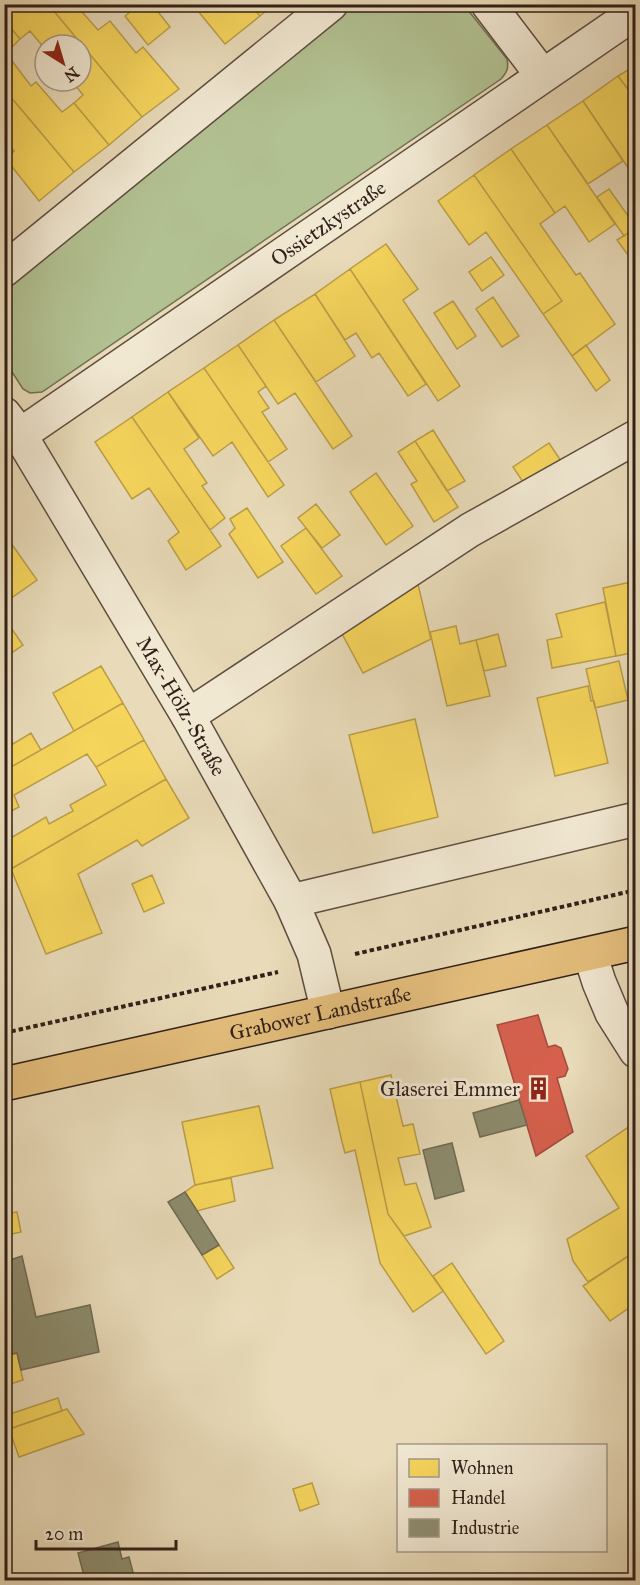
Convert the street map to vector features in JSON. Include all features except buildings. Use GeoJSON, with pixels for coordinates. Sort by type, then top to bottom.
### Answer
{"type":"FeatureCollection","features":[{"type":"Feature","properties":{"kind":"main road","name":"Grabower Landstraße"},"geometry":{"type":"LineString","coordinates":[[4,1084],[636,943]]}},
{"type":"Feature","properties":{"kind":"street"},"geometry":{"type":"LineString","coordinates":[[4,270],[331,4]]}},
{"type":"Feature","properties":{"kind":"street"},"geometry":{"type":"LineString","coordinates":[[488,4],[542,75]]}},
{"type":"Feature","properties":{"kind":"street","name":"Ossietzkystraße"},"geometry":{"type":"LineString","coordinates":[[12,424],[636,12]]}},
{"type":"Feature","properties":{"kind":"street","name":"Max-Hölz-Straße"},"geometry":{"type":"LineString","coordinates":[[12,424],[188,716],[291,901],[314,954],[328,1012]]}},
{"type":"Feature","properties":{"kind":"street"},"geometry":{"type":"LineString","coordinates":[[188,716],[470,530],[636,437]]}},
{"type":"Feature","properties":{"kind":"street"},"geometry":{"type":"LineString","coordinates":[[291,901],[636,819]]}},
{"type":"Feature","properties":{"kind":"street"},"geometry":{"type":"LineString","coordinates":[[590,954],[612,1013],[636,1051]]}},
{"type":"Feature","properties":{"kind":"green space"},"geometry":{"type":"Polygon","coordinates":[[[352,5],[464,5],[507,59],[506,72],[501,79],[42,392],[30,393],[23,389],[5,361],[5,286],[352,5]]]}},
{"type":"Feature","properties":{"kind":"place","name":"Glaserei Emmer"},"geometry":{"type":"Point","coordinates":[538,1089]}}]}
